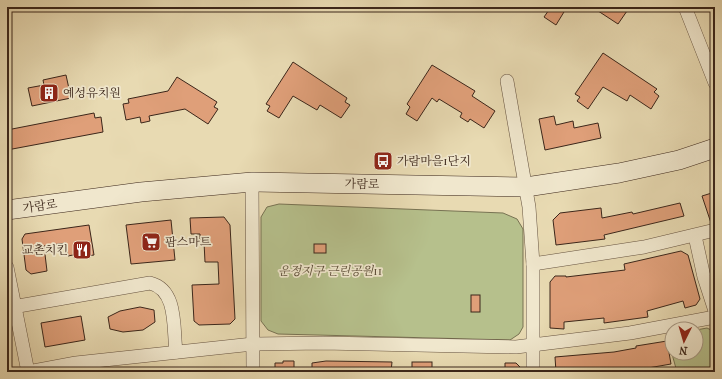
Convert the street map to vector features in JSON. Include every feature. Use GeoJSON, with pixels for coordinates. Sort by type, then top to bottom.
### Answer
{"type":"FeatureCollection","features":[{"type":"Feature","properties":{"kind":"street"},"geometry":{"type":"LineString","coordinates":[[685,7],[715,83]]}},
{"type":"Feature","properties":{"kind":"street"},"geometry":{"type":"LineString","coordinates":[[507,81],[529,207],[533,264],[532,372]]}},
{"type":"Feature","properties":{"kind":"street","name":"가람로"},"geometry":{"type":"LineString","coordinates":[[7,210],[141,192],[252,182],[526,187],[570,182],[633,170],[680,160],[715,148]]}},
{"type":"Feature","properties":{"kind":"street"},"geometry":{"type":"LineString","coordinates":[[252,182],[253,372]]}},
{"type":"Feature","properties":{"kind":"street"},"geometry":{"type":"LineString","coordinates":[[533,264],[644,246],[695,236],[715,230]]}},
{"type":"Feature","properties":{"kind":"street"},"geometry":{"type":"LineString","coordinates":[[695,236],[704,277],[715,310]]}},
{"type":"Feature","properties":{"kind":"street"},"geometry":{"type":"LineString","coordinates":[[7,267],[11,307],[28,372],[76,363],[253,344],[488,347],[532,345],[630,333],[715,317]]}},
{"type":"Feature","properties":{"kind":"street"},"geometry":{"type":"LineString","coordinates":[[11,307],[150,283],[156,284],[166,292],[171,302],[176,352]]}},
{"type":"Feature","properties":{"kind":"green space","name":"운정지구 근린공원11"},"geometry":{"type":"Polygon","coordinates":[[[279,204],[503,213],[517,219],[523,229],[523,327],[519,334],[510,340],[278,334],[268,330],[261,321],[261,217],[267,207],[279,204]]]}},
{"type":"Feature","properties":{"kind":"green space"},"geometry":{"type":"Polygon","coordinates":[[[707,328],[715,332],[715,372],[677,372],[674,361],[704,361],[704,329],[707,328]]]}},
{"type":"Feature","properties":{"kind":"building"},"geometry":{"type":"Polygon","coordinates":[[[551,7],[567,7],[556,25],[544,17],[551,7]]]}},
{"type":"Feature","properties":{"kind":"building"},"geometry":{"type":"Polygon","coordinates":[[[592,7],[620,7],[627,11],[618,24],[592,7]]]}},
{"type":"Feature","properties":{"kind":"building"},"geometry":{"type":"Polygon","coordinates":[[[603,53],[657,89],[654,92],[659,96],[651,109],[630,95],[627,101],[603,87],[588,109],[577,101],[580,97],[575,94],[603,53]]]}},
{"type":"Feature","properties":{"kind":"building"},"geometry":{"type":"Polygon","coordinates":[[[293,62],[347,98],[345,102],[350,105],[341,118],[320,105],[317,110],[293,96],[279,118],[267,111],[270,106],[266,104],[293,62]]]}},
{"type":"Feature","properties":{"kind":"building"},"geometry":{"type":"Polygon","coordinates":[[[432,65],[475,91],[472,96],[495,111],[484,128],[470,119],[468,122],[460,117],[462,113],[439,99],[437,102],[432,98],[417,121],[406,114],[410,107],[407,104],[432,65]]]}},
{"type":"Feature","properties":{"kind":"building","name":"예성유치원"},"geometry":{"type":"Polygon","coordinates":[[[66,75],[71,98],[32,106],[28,88],[44,85],[43,80],[66,75]]]}},
{"type":"Feature","properties":{"kind":"building"},"geometry":{"type":"Polygon","coordinates":[[[177,77],[217,102],[214,107],[218,109],[208,124],[185,109],[149,116],[150,121],[141,123],[140,117],[126,120],[123,104],[129,103],[128,99],[168,91],[177,77]]]}},
{"type":"Feature","properties":{"kind":"building"},"geometry":{"type":"Polygon","coordinates":[[[94,113],[95,118],[101,117],[103,132],[7,150],[7,130],[94,113]]]}},
{"type":"Feature","properties":{"kind":"building"},"geometry":{"type":"Polygon","coordinates":[[[554,116],[556,125],[573,121],[574,128],[598,123],[601,138],[545,150],[539,119],[554,116]]]}},
{"type":"Feature","properties":{"kind":"building"},"geometry":{"type":"Polygon","coordinates":[[[715,192],[715,222],[711,223],[702,196],[715,192]]]}},
{"type":"Feature","properties":{"kind":"building"},"geometry":{"type":"Polygon","coordinates":[[[680,203],[684,216],[604,235],[605,239],[556,245],[553,220],[560,213],[601,208],[602,218],[632,212],[633,214],[680,203]]]}},
{"type":"Feature","properties":{"kind":"building"},"geometry":{"type":"Polygon","coordinates":[[[224,217],[230,225],[235,319],[230,324],[199,325],[194,321],[192,285],[219,284],[218,262],[205,262],[204,242],[200,242],[200,234],[191,234],[190,218],[224,217]]]}},
{"type":"Feature","properties":{"kind":"building","name":"팜스마트"},"geometry":{"type":"Polygon","coordinates":[[[171,220],[175,260],[131,264],[126,225],[171,220]]]}},
{"type":"Feature","properties":{"kind":"building"},"geometry":{"type":"Polygon","coordinates":[[[89,225],[94,255],[79,257],[78,254],[68,256],[66,243],[44,246],[47,271],[31,274],[26,270],[22,239],[25,234],[89,225]]]}},
{"type":"Feature","properties":{"kind":"building"},"geometry":{"type":"Polygon","coordinates":[[[314,244],[326,244],[326,253],[314,253],[314,244]]]}},
{"type":"Feature","properties":{"kind":"building"},"geometry":{"type":"Polygon","coordinates":[[[681,251],[688,255],[700,299],[696,305],[685,308],[683,301],[647,311],[648,317],[604,323],[604,318],[564,322],[564,329],[550,328],[550,282],[555,276],[566,277],[625,270],[624,264],[681,251]]]}},
{"type":"Feature","properties":{"kind":"building"},"geometry":{"type":"Polygon","coordinates":[[[471,295],[480,295],[480,312],[471,312],[471,295]]]}},
{"type":"Feature","properties":{"kind":"building"},"geometry":{"type":"Polygon","coordinates":[[[140,307],[154,310],[155,322],[143,330],[123,332],[110,329],[108,317],[120,311],[140,307]]]}},
{"type":"Feature","properties":{"kind":"building"},"geometry":{"type":"Polygon","coordinates":[[[81,316],[85,340],[45,347],[41,323],[81,316]]]}},
{"type":"Feature","properties":{"kind":"building"},"geometry":{"type":"Polygon","coordinates":[[[664,341],[664,361],[670,361],[671,364],[625,372],[595,372],[595,369],[556,372],[555,357],[614,352],[636,348],[636,346],[664,341]]]}},
{"type":"Feature","properties":{"kind":"building"},"geometry":{"type":"Polygon","coordinates":[[[283,361],[294,361],[294,372],[275,372],[275,363],[283,363],[283,361]]]}},
{"type":"Feature","properties":{"kind":"building"},"geometry":{"type":"Polygon","coordinates":[[[326,361],[392,362],[391,372],[312,372],[312,363],[326,361]]]}},
{"type":"Feature","properties":{"kind":"building"},"geometry":{"type":"Polygon","coordinates":[[[412,362],[432,362],[432,372],[412,372],[412,362]]]}},
{"type":"Feature","properties":{"kind":"building"},"geometry":{"type":"Polygon","coordinates":[[[505,363],[516,363],[525,372],[505,372],[505,363]]]}},
{"type":"Feature","properties":{"kind":"place","name":"예성유치원"},"geometry":{"type":"Point","coordinates":[49,93]}},
{"type":"Feature","properties":{"kind":"place","name":"가람마을1단지"},"geometry":{"type":"Point","coordinates":[383,161]}},
{"type":"Feature","properties":{"kind":"place","name":"팜스마트"},"geometry":{"type":"Point","coordinates":[151,242]}},
{"type":"Feature","properties":{"kind":"place","name":"교촌치킨"},"geometry":{"type":"Point","coordinates":[82,250]}}]}
